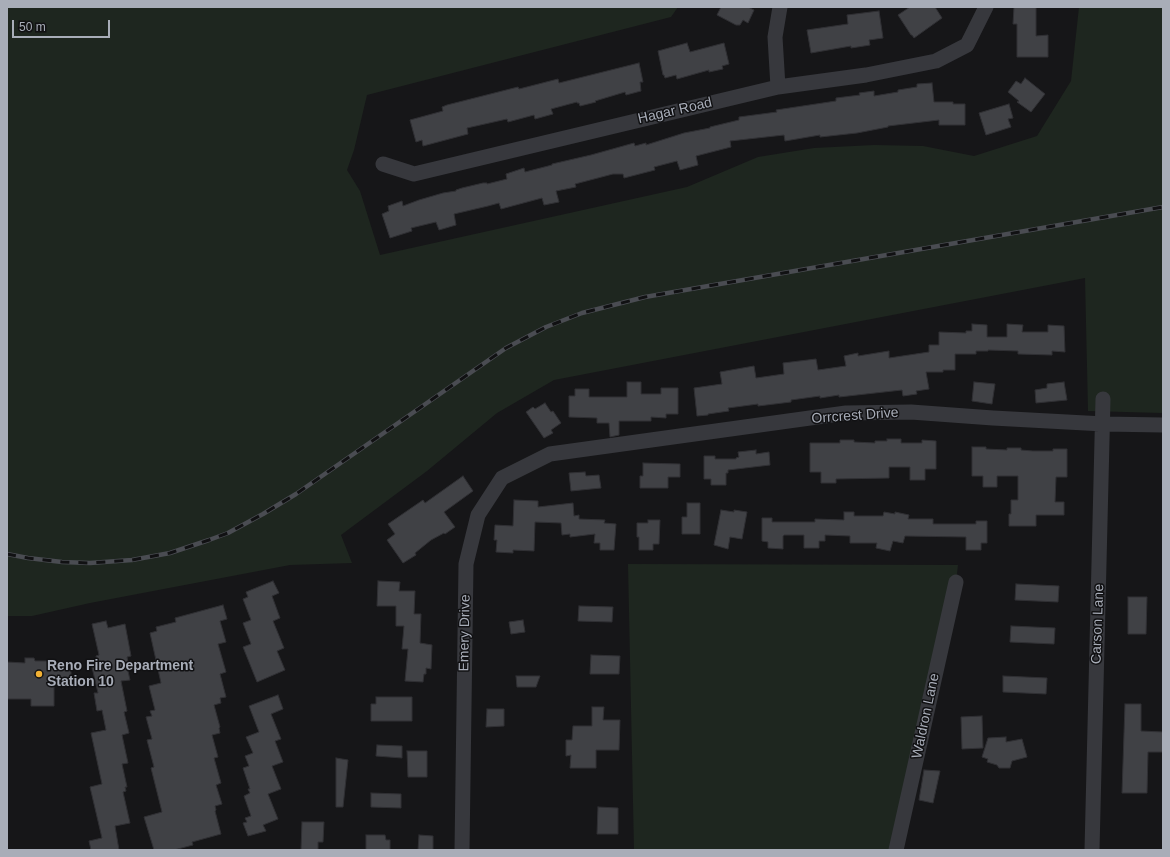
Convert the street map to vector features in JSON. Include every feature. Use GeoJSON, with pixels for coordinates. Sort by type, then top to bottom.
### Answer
{"type":"FeatureCollection","features":[{"type":"Feature","properties":{"kind":"street"},"geometry":{"type":"LineString","coordinates":[[778,87],[775,37],[780,7]]}},
{"type":"Feature","properties":{"kind":"street","name":"Hagar Road"},"geometry":{"type":"LineString","coordinates":[[383,164],[414,174],[778,87],[866,75],[936,61],[967,45],[986,7]]}},
{"type":"Feature","properties":{"kind":"street","name":"Carson Lane"},"geometry":{"type":"LineString","coordinates":[[1092,850],[1104,424],[1103,399]]}},
{"type":"Feature","properties":{"kind":"street","name":"Orrcrest Drive"},"geometry":{"type":"LineString","coordinates":[[550,454],[846,413],[911,412],[1104,424],[1163,425]]}},
{"type":"Feature","properties":{"kind":"street","name":"Emery Drive"},"geometry":{"type":"LineString","coordinates":[[462,850],[466,564],[478,515],[502,478],[550,454]]}},
{"type":"Feature","properties":{"kind":"street","name":"Waldron Lane"},"geometry":{"type":"LineString","coordinates":[[896,850],[956,582]]}},
{"type":"Feature","properties":{"kind":"shaded area"},"geometry":{"type":"Polygon","coordinates":[[[7,7],[678,7],[671,17],[367,95],[354,150],[347,170],[360,191],[380,255],[687,187],[758,157],[814,148],[874,145],[923,146],[974,156],[1037,136],[1071,81],[1079,7],[1163,7],[1163,413],[1088,411],[1085,278],[554,380],[497,413],[427,471],[341,535],[352,563],[290,565],[90,603],[32,616],[7,616],[7,7]]]}},
{"type":"Feature","properties":{"kind":"shaded area"},"geometry":{"type":"Polygon","coordinates":[[[628,564],[958,565],[956,582],[896,850],[634,850],[628,564]]]}},
{"type":"Feature","properties":{"kind":"building"},"geometry":{"type":"Polygon","coordinates":[[[721,7],[748,7],[754,10],[748,23],[743,20],[740,25],[736,25],[717,15],[721,7]]]}},
{"type":"Feature","properties":{"kind":"building"},"geometry":{"type":"Polygon","coordinates":[[[910,7],[935,7],[942,18],[914,38],[898,15],[910,7]]]}},
{"type":"Feature","properties":{"kind":"building"},"geometry":{"type":"Polygon","coordinates":[[[1014,7],[1036,7],[1036,36],[1048,35],[1048,57],[1017,57],[1017,24],[1013,24],[1014,7]]]}},
{"type":"Feature","properties":{"kind":"building"},"geometry":{"type":"Polygon","coordinates":[[[879,11],[883,38],[869,40],[870,45],[851,48],[851,46],[811,53],[807,30],[848,24],[847,15],[879,11]]]}},
{"type":"Feature","properties":{"kind":"building"},"geometry":{"type":"Polygon","coordinates":[[[687,43],[690,52],[724,43],[729,64],[722,66],[723,69],[709,72],[709,70],[677,79],[676,75],[665,78],[658,51],[687,43]]]}},
{"type":"Feature","properties":{"kind":"building"},"geometry":{"type":"Polygon","coordinates":[[[639,63],[643,82],[640,82],[641,91],[626,95],[625,92],[580,106],[577,102],[551,109],[553,114],[535,119],[534,115],[508,122],[507,119],[467,128],[468,134],[423,146],[422,140],[416,142],[410,120],[443,111],[442,107],[447,105],[518,87],[519,89],[558,79],[559,83],[639,63]]]}},
{"type":"Feature","properties":{"kind":"building"},"geometry":{"type":"Polygon","coordinates":[[[1025,78],[1045,94],[1031,112],[1017,102],[1019,101],[1008,92],[1016,81],[1021,84],[1025,78]]]}},
{"type":"Feature","properties":{"kind":"building"},"geometry":{"type":"Polygon","coordinates":[[[932,83],[934,102],[953,102],[953,104],[965,104],[965,125],[939,125],[939,120],[888,126],[857,133],[820,137],[820,135],[785,141],[784,135],[730,141],[731,147],[696,156],[698,165],[680,170],[677,161],[654,167],[655,170],[624,178],[623,174],[613,174],[575,184],[576,187],[556,191],[559,202],[544,205],[542,198],[501,209],[499,203],[454,214],[456,225],[439,230],[436,222],[411,228],[412,231],[390,238],[382,214],[389,211],[388,206],[402,201],[403,206],[462,188],[507,179],[506,174],[524,168],[525,172],[634,143],[635,146],[646,143],[646,145],[684,133],[739,120],[739,117],[777,112],[776,110],[836,101],[836,98],[860,95],[859,93],[874,91],[874,96],[898,92],[898,90],[917,87],[917,84],[932,83]]]}},
{"type":"Feature","properties":{"kind":"building"},"geometry":{"type":"Polygon","coordinates":[[[1009,104],[1013,118],[1008,119],[1011,127],[986,135],[979,113],[1009,104]]]}},
{"type":"Feature","properties":{"kind":"building"},"geometry":{"type":"Polygon","coordinates":[[[972,324],[987,325],[987,337],[1007,337],[1007,324],[1023,325],[1022,332],[1048,332],[1048,325],[1064,326],[1065,352],[1052,351],[1052,355],[1018,354],[1018,351],[988,350],[976,351],[976,354],[955,354],[955,370],[926,372],[929,389],[916,391],[917,394],[903,396],[902,390],[839,397],[839,395],[820,398],[820,396],[791,400],[791,402],[728,408],[729,411],[697,416],[694,388],[722,384],[720,372],[754,366],[756,378],[784,374],[783,363],[816,359],[818,370],[846,366],[844,356],[858,353],[858,356],[889,351],[889,358],[929,352],[929,345],[939,345],[939,332],[966,333],[966,331],[972,331],[972,324]]]}},
{"type":"Feature","properties":{"kind":"building"},"geometry":{"type":"Polygon","coordinates":[[[627,382],[641,382],[641,394],[661,394],[661,388],[678,388],[678,414],[666,414],[666,418],[651,417],[651,421],[619,421],[619,435],[610,437],[609,423],[597,423],[597,418],[569,417],[569,396],[575,396],[575,389],[589,389],[589,397],[627,397],[627,382]]]}},
{"type":"Feature","properties":{"kind":"building"},"geometry":{"type":"Polygon","coordinates":[[[974,382],[995,384],[992,404],[972,401],[974,382]]]}},
{"type":"Feature","properties":{"kind":"building"},"geometry":{"type":"Polygon","coordinates":[[[1064,382],[1067,400],[1036,403],[1035,390],[1047,388],[1047,384],[1064,382]]]}},
{"type":"Feature","properties":{"kind":"building"},"geometry":{"type":"Polygon","coordinates":[[[545,403],[551,412],[553,411],[561,423],[551,430],[553,433],[544,438],[526,412],[533,407],[535,409],[545,403]]]}},
{"type":"Feature","properties":{"kind":"building"},"geometry":{"type":"Polygon","coordinates":[[[887,439],[901,439],[901,443],[922,443],[922,440],[936,441],[936,469],[925,469],[925,480],[910,480],[910,467],[889,467],[889,478],[836,479],[836,483],[821,483],[821,472],[810,472],[810,443],[840,443],[840,440],[854,440],[854,442],[875,443],[875,441],[887,441],[887,439]]]}},
{"type":"Feature","properties":{"kind":"building"},"geometry":{"type":"Polygon","coordinates":[[[972,447],[1007,450],[1007,448],[1021,448],[1021,450],[1033,451],[1067,449],[1067,477],[1056,477],[1055,502],[1064,502],[1064,515],[1036,515],[1036,526],[1009,526],[1011,500],[1018,500],[1018,476],[997,476],[997,487],[983,487],[983,476],[972,476],[972,447]]]}},
{"type":"Feature","properties":{"kind":"building"},"geometry":{"type":"Polygon","coordinates":[[[756,450],[756,454],[769,452],[770,465],[728,470],[728,473],[726,473],[726,485],[711,485],[711,479],[704,479],[704,456],[715,456],[715,459],[736,459],[739,457],[738,452],[756,450]]]}},
{"type":"Feature","properties":{"kind":"building"},"geometry":{"type":"Polygon","coordinates":[[[643,463],[680,464],[680,477],[668,477],[668,488],[640,488],[640,476],[643,476],[643,463]]]}},
{"type":"Feature","properties":{"kind":"building"},"geometry":{"type":"Polygon","coordinates":[[[585,472],[586,476],[599,475],[601,488],[571,491],[569,473],[585,472]]]}},
{"type":"Feature","properties":{"kind":"building"},"geometry":{"type":"Polygon","coordinates":[[[463,476],[473,491],[444,512],[455,527],[445,534],[444,533],[431,540],[415,553],[416,555],[403,563],[387,540],[395,534],[388,524],[423,500],[425,503],[463,476]]]}},
{"type":"Feature","properties":{"kind":"building"},"geometry":{"type":"Polygon","coordinates":[[[514,500],[538,501],[538,507],[573,503],[574,516],[579,515],[579,519],[605,520],[604,523],[616,524],[614,550],[600,550],[600,543],[594,543],[595,534],[570,537],[570,534],[562,535],[561,523],[535,522],[534,551],[513,550],[513,553],[496,552],[497,540],[494,540],[495,525],[513,526],[514,500]]]}},
{"type":"Feature","properties":{"kind":"building"},"geometry":{"type":"Polygon","coordinates":[[[687,503],[700,503],[700,534],[682,534],[682,517],[687,517],[687,503]]]}},
{"type":"Feature","properties":{"kind":"building"},"geometry":{"type":"Polygon","coordinates":[[[721,510],[747,512],[742,539],[730,537],[728,549],[714,545],[721,510]]]}},
{"type":"Feature","properties":{"kind":"building"},"geometry":{"type":"Polygon","coordinates":[[[844,512],[854,512],[854,516],[883,516],[884,512],[895,514],[895,512],[909,515],[908,519],[933,519],[933,524],[976,524],[976,521],[987,521],[987,543],[981,543],[981,550],[966,550],[966,537],[905,536],[903,543],[893,541],[890,551],[876,548],[877,543],[850,543],[850,536],[825,535],[825,541],[819,541],[819,548],[804,548],[804,535],[784,535],[783,549],[768,548],[768,542],[762,541],[762,518],[772,518],[772,522],[815,522],[815,519],[844,520],[844,512]]]}},
{"type":"Feature","properties":{"kind":"building"},"geometry":{"type":"Polygon","coordinates":[[[648,520],[660,520],[659,544],[653,544],[653,550],[639,550],[637,523],[648,523],[648,520]]]}},
{"type":"Feature","properties":{"kind":"building"},"geometry":{"type":"Polygon","coordinates":[[[273,581],[279,593],[272,596],[280,618],[273,621],[284,648],[277,651],[285,670],[257,682],[243,647],[251,644],[243,623],[251,620],[243,599],[248,597],[246,592],[273,581]]]}},
{"type":"Feature","properties":{"kind":"building"},"geometry":{"type":"Polygon","coordinates":[[[378,581],[400,582],[399,591],[415,591],[414,614],[421,614],[420,643],[432,645],[431,669],[426,668],[426,674],[424,674],[423,682],[405,681],[408,649],[402,649],[404,626],[396,626],[396,606],[377,606],[378,581]]]}},
{"type":"Feature","properties":{"kind":"building"},"geometry":{"type":"Polygon","coordinates":[[[1016,584],[1059,586],[1058,602],[1015,600],[1016,584]]]}},
{"type":"Feature","properties":{"kind":"building"},"geometry":{"type":"Polygon","coordinates":[[[1128,597],[1147,597],[1146,634],[1128,634],[1128,597]]]}},
{"type":"Feature","properties":{"kind":"building"},"geometry":{"type":"Polygon","coordinates":[[[223,605],[227,619],[220,621],[226,642],[218,644],[226,672],[220,674],[226,697],[220,698],[221,703],[214,705],[220,727],[220,733],[212,735],[218,757],[214,758],[221,783],[216,785],[222,804],[215,806],[215,811],[221,834],[192,842],[193,845],[174,850],[154,850],[144,817],[162,812],[151,768],[154,767],[147,740],[152,739],[146,717],[152,716],[150,711],[155,710],[149,686],[161,683],[150,633],[157,631],[156,627],[176,622],[175,618],[223,605]]]}},
{"type":"Feature","properties":{"kind":"building"},"geometry":{"type":"Polygon","coordinates":[[[579,606],[613,607],[612,622],[578,621],[579,606]]]}},
{"type":"Feature","properties":{"kind":"building"},"geometry":{"type":"Polygon","coordinates":[[[523,620],[525,632],[511,634],[509,622],[523,620]]]}},
{"type":"Feature","properties":{"kind":"building"},"geometry":{"type":"Polygon","coordinates":[[[106,621],[108,628],[125,624],[131,656],[127,657],[128,662],[126,662],[130,680],[121,681],[127,711],[124,712],[129,733],[122,735],[128,763],[122,764],[127,787],[125,787],[126,791],[123,792],[130,823],[115,826],[119,850],[91,850],[89,841],[102,838],[90,787],[102,784],[91,733],[106,730],[102,710],[97,711],[94,693],[98,693],[91,663],[97,662],[96,656],[99,655],[92,624],[106,621]]]}},
{"type":"Feature","properties":{"kind":"building"},"geometry":{"type":"Polygon","coordinates":[[[1011,626],[1055,628],[1054,644],[1010,642],[1011,626]]]}},
{"type":"Feature","properties":{"kind":"building"},"geometry":{"type":"Polygon","coordinates":[[[591,655],[620,656],[619,674],[590,674],[591,655]]]}},
{"type":"Feature","properties":{"kind":"building","name":"Reno Fire Department Station 10"},"geometry":{"type":"Polygon","coordinates":[[[25,658],[34,658],[35,661],[55,661],[55,664],[71,664],[71,684],[54,684],[54,706],[31,706],[31,699],[7,699],[7,662],[25,663],[25,658]]]}},
{"type":"Feature","properties":{"kind":"building"},"geometry":{"type":"Polygon","coordinates":[[[516,676],[540,676],[536,687],[517,687],[516,676]]]}},
{"type":"Feature","properties":{"kind":"building"},"geometry":{"type":"Polygon","coordinates":[[[1003,676],[1047,678],[1046,694],[1003,692],[1003,676]]]}},
{"type":"Feature","properties":{"kind":"building"},"geometry":{"type":"Polygon","coordinates":[[[278,695],[283,709],[271,714],[281,739],[275,741],[283,762],[272,766],[281,789],[268,794],[278,819],[263,825],[266,831],[248,836],[243,823],[247,822],[245,818],[251,816],[244,796],[250,793],[248,789],[250,789],[243,768],[249,766],[245,756],[253,753],[246,737],[259,732],[249,706],[278,695]]]}},
{"type":"Feature","properties":{"kind":"building"},"geometry":{"type":"Polygon","coordinates":[[[376,697],[412,697],[412,721],[371,721],[371,704],[376,704],[376,697]]]}},
{"type":"Feature","properties":{"kind":"building"},"geometry":{"type":"Polygon","coordinates":[[[1125,704],[1141,704],[1141,731],[1163,732],[1163,752],[1148,752],[1147,793],[1122,793],[1125,704]]]}},
{"type":"Feature","properties":{"kind":"building"},"geometry":{"type":"Polygon","coordinates":[[[592,707],[604,707],[603,720],[620,720],[619,750],[596,750],[596,768],[570,768],[571,755],[566,756],[566,740],[572,740],[573,726],[592,726],[592,707]]]}},
{"type":"Feature","properties":{"kind":"building"},"geometry":{"type":"Polygon","coordinates":[[[487,709],[504,709],[504,726],[486,727],[487,709]]]}},
{"type":"Feature","properties":{"kind":"building"},"geometry":{"type":"Polygon","coordinates":[[[982,716],[983,748],[962,749],[961,717],[982,716]]]}},
{"type":"Feature","properties":{"kind":"building"},"geometry":{"type":"Polygon","coordinates":[[[1006,737],[1006,742],[1022,739],[1027,757],[1012,761],[1010,768],[999,768],[997,765],[987,762],[988,759],[982,757],[988,738],[1006,737]]]}},
{"type":"Feature","properties":{"kind":"building"},"geometry":{"type":"Polygon","coordinates":[[[377,745],[402,746],[402,758],[376,756],[377,745]]]}},
{"type":"Feature","properties":{"kind":"building"},"geometry":{"type":"Polygon","coordinates":[[[407,751],[427,751],[427,777],[408,777],[407,751]]]}},
{"type":"Feature","properties":{"kind":"building"},"geometry":{"type":"Polygon","coordinates":[[[336,758],[348,760],[343,807],[336,807],[336,758]]]}},
{"type":"Feature","properties":{"kind":"building"},"geometry":{"type":"Polygon","coordinates":[[[924,770],[940,771],[933,803],[919,800],[924,770]]]}},
{"type":"Feature","properties":{"kind":"building"},"geometry":{"type":"Polygon","coordinates":[[[371,793],[401,794],[401,808],[371,807],[371,793]]]}},
{"type":"Feature","properties":{"kind":"building"},"geometry":{"type":"Polygon","coordinates":[[[598,807],[618,808],[618,834],[597,834],[598,807]]]}},
{"type":"Feature","properties":{"kind":"building"},"geometry":{"type":"Polygon","coordinates":[[[302,822],[324,822],[323,842],[318,842],[318,850],[301,850],[302,822]]]}},
{"type":"Feature","properties":{"kind":"building"},"geometry":{"type":"Polygon","coordinates":[[[366,835],[385,835],[386,840],[390,840],[390,850],[366,850],[366,835]]]}},
{"type":"Feature","properties":{"kind":"building"},"geometry":{"type":"Polygon","coordinates":[[[419,835],[433,836],[433,850],[418,850],[419,835]]]}},
{"type":"Feature","properties":{"kind":"railway"},"geometry":{"type":"LineString","coordinates":[[7,554],[62,562],[90,563],[132,560],[170,553],[228,533],[296,494],[506,348],[546,327],[582,313],[645,297],[1163,207]]}},
{"type":"Feature","properties":{"kind":"place","name":"Reno Fire Department Station 10"},"geometry":{"type":"Point","coordinates":[39,674]}}]}
